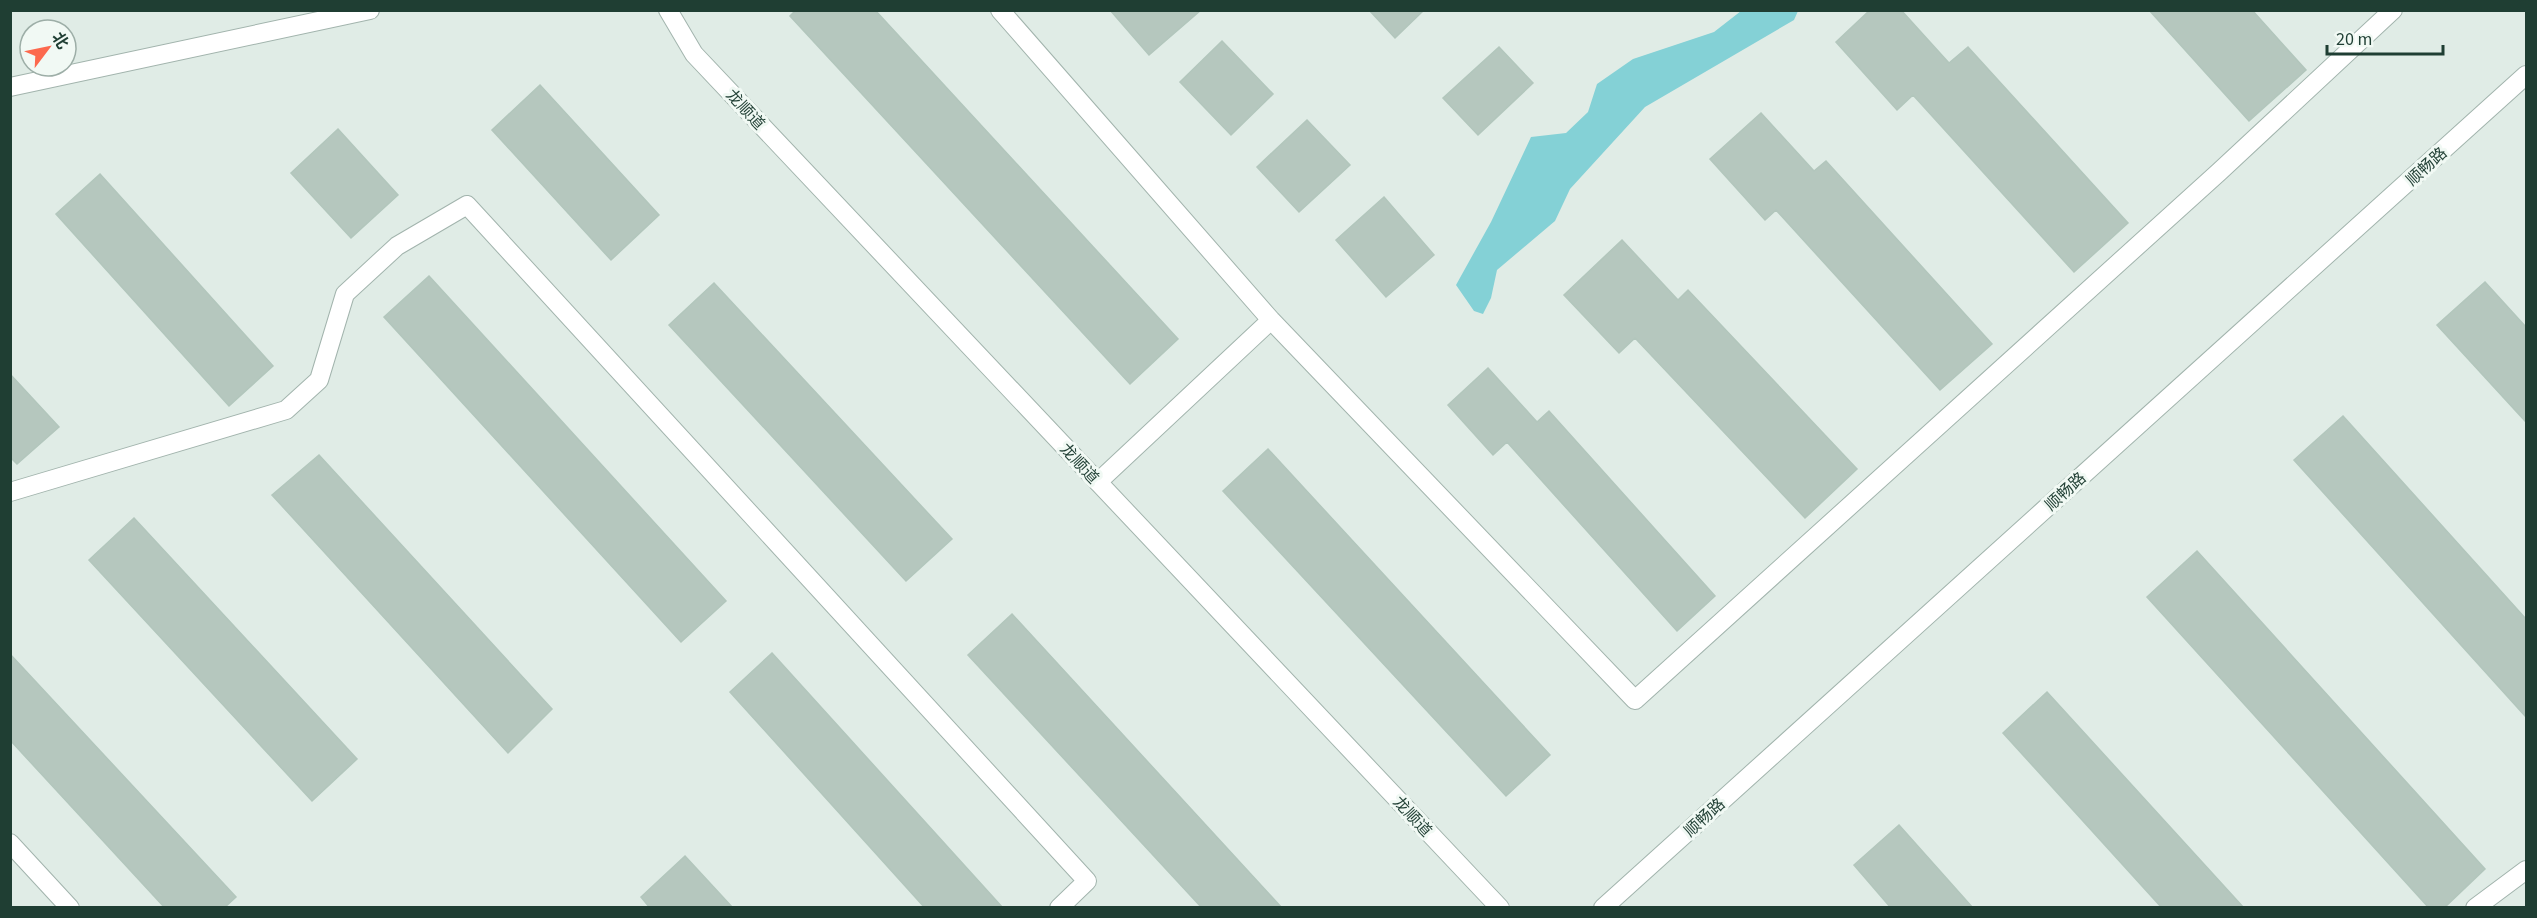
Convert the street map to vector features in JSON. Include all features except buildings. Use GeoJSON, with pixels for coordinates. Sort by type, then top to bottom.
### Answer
{"type":"FeatureCollection","features":[{"type":"Feature","properties":{"kind":"street"},"geometry":{"type":"LineString","coordinates":[[10,87],[370,10]]}},
{"type":"Feature","properties":{"kind":"street","name":"龙顺道"},"geometry":{"type":"LineString","coordinates":[[668,10],[694,54],[1500,908]]}},
{"type":"Feature","properties":{"kind":"street"},"geometry":{"type":"LineString","coordinates":[[1000,10],[1271,320],[1635,700],[2219,172],[2393,10]]}},
{"type":"Feature","properties":{"kind":"street","name":"顺畅路"},"geometry":{"type":"LineString","coordinates":[[1603,908],[2526,75]]}},
{"type":"Feature","properties":{"kind":"street"},"geometry":{"type":"LineString","coordinates":[[10,492],[286,410],[320,381],[345,294],[397,246],[467,205],[1087,881],[1059,908]]}},
{"type":"Feature","properties":{"kind":"street"},"geometry":{"type":"LineString","coordinates":[[1098,482],[1271,320]]}},
{"type":"Feature","properties":{"kind":"street"},"geometry":{"type":"LineString","coordinates":[[10,843],[70,908]]}},
{"type":"Feature","properties":{"kind":"street"},"geometry":{"type":"LineString","coordinates":[[2475,908],[2526,870]]}},
{"type":"Feature","properties":{"kind":"water"},"geometry":{"type":"Polygon","coordinates":[[[1741,11],[1798,11],[1794,20],[1645,107],[1570,189],[1555,221],[1497,270],[1491,298],[1483,314],[1474,311],[1456,285],[1491,222],[1531,137],[1566,133],[1588,112],[1597,84],[1633,59],[1714,32],[1741,11]]]}}]}
